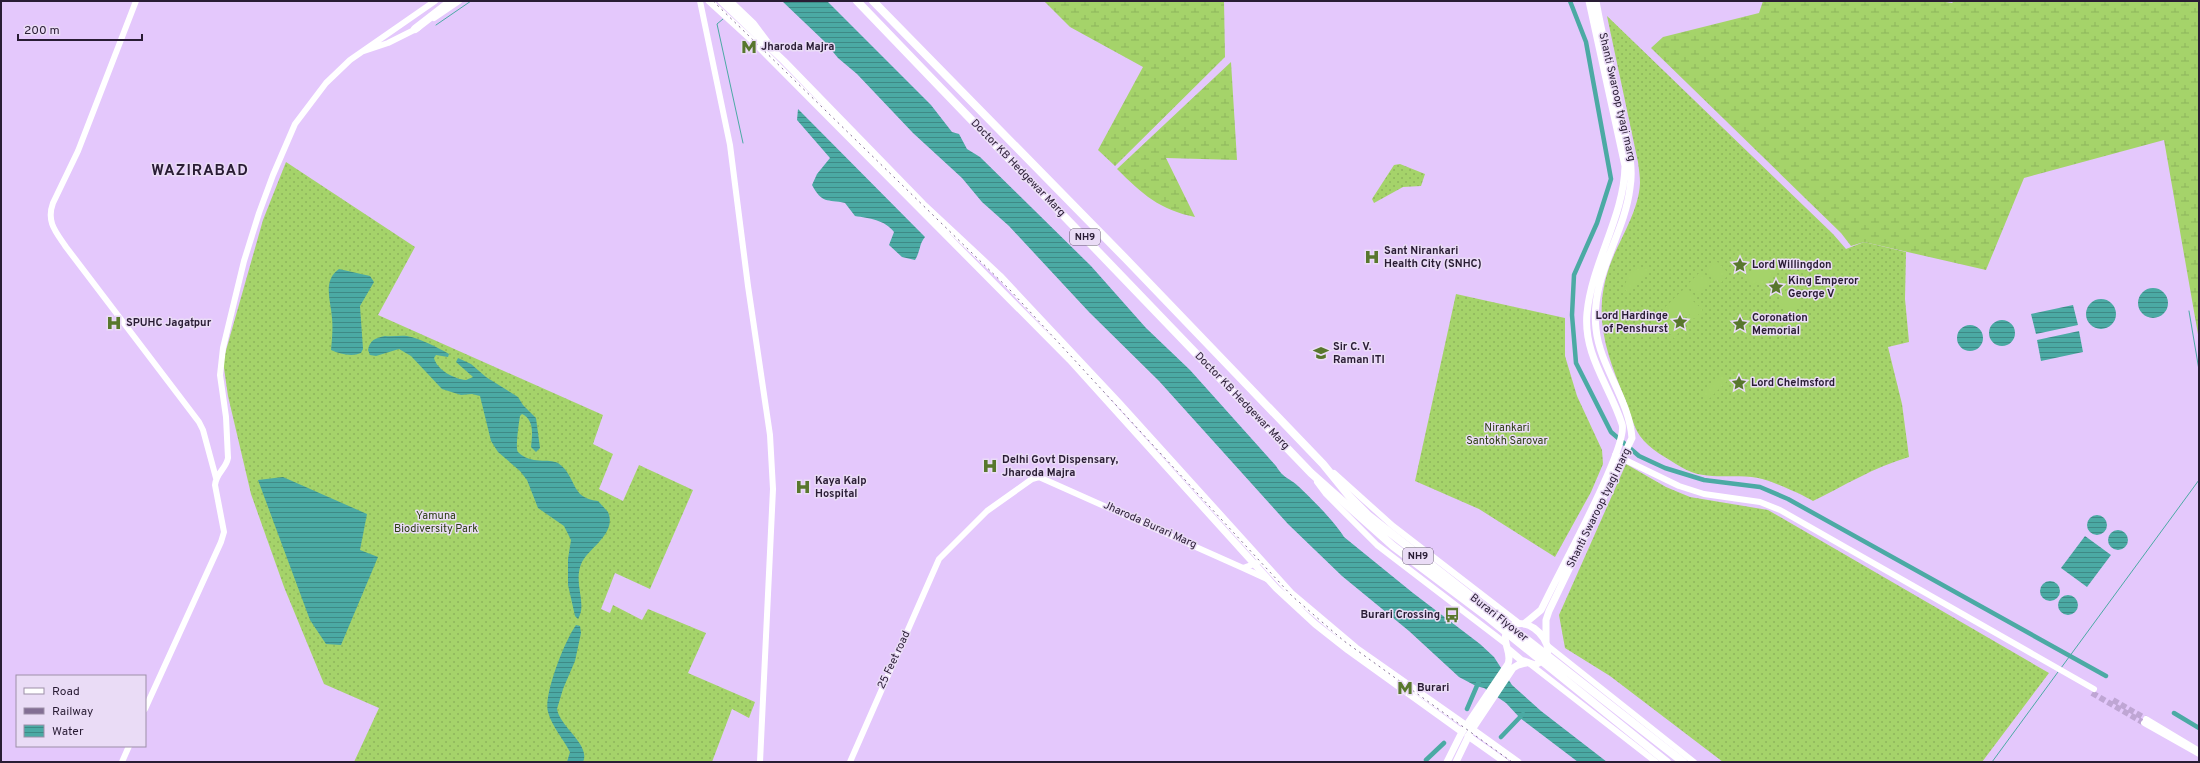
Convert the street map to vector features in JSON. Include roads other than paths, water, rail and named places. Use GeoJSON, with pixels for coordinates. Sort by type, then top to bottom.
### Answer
{"type":"FeatureCollection","features":[{"type":"Feature","properties":{"kind":"highway"},"geometry":{"type":"LineString","coordinates":[[415,29],[450,1]]}},
{"type":"Feature","properties":{"kind":"highway","name":"Doctor KB Hedgewar Marg"},"geometry":{"type":"LineString","coordinates":[[857,1],[1311,473]]}},
{"type":"Feature","properties":{"kind":"highway","name":"Doctor KB Hedgewar Marg"},"geometry":{"type":"LineString","coordinates":[[873,1],[1126,259],[1323,464]]}},
{"type":"Feature","properties":{"kind":"highway"},"geometry":{"type":"LineString","coordinates":[[729,5],[753,24],[768,44]]}},
{"type":"Feature","properties":{"kind":"highway","name":"Burari Flyover"},"geometry":{"type":"LineString","coordinates":[[1323,464],[1347,499],[1393,546],[1486,616],[1667,762]]}},
{"type":"Feature","properties":{"kind":"highway","name":"Burari Flyover"},"geometry":{"type":"LineString","coordinates":[[1311,473],[1347,499],[1393,537],[1682,762]]}},
{"type":"Feature","properties":{"kind":"main road"},"geometry":{"type":"LineString","coordinates":[[709,1],[754,42],[1054,344],[1258,562],[1330,628],[1467,731],[1505,762]]}},
{"type":"Feature","properties":{"kind":"main road"},"geometry":{"type":"LineString","coordinates":[[721,1],[729,5]]}},
{"type":"Feature","properties":{"kind":"main road","name":"Shanti Swaroop tyagi marg"},"geometry":{"type":"LineString","coordinates":[[1547,644],[1546,620],[1549,611],[1598,502],[1623,435],[1622,424],[1592,355],[1587,318],[1591,289],[1618,207],[1625,172],[1624,158],[1593,4]]}},
{"type":"Feature","properties":{"kind":"main road","name":"Shanti Swaroop tyagi marg"},"geometry":{"type":"LineString","coordinates":[[1522,624],[1541,610],[1630,442],[1631,432],[1627,418],[1601,354],[1596,329],[1595,309],[1600,278],[1628,202],[1633,166],[1600,36]]}},
{"type":"Feature","properties":{"kind":"main road"},"geometry":{"type":"LineString","coordinates":[[768,44],[924,204],[1000,276],[1120,402],[1258,562],[1269,580],[1315,624],[1348,650],[1467,731],[1518,762]]}},
{"type":"Feature","properties":{"kind":"main road"},"geometry":{"type":"LineString","coordinates":[[1447,762],[1511,666],[1506,646],[1506,632],[1512,626],[1522,624],[1537,630],[1547,644],[1548,651],[1544,660],[1535,665],[1528,664],[1511,666]]}},
{"type":"Feature","properties":{"kind":"main road"},"geometry":{"type":"LineString","coordinates":[[1506,646],[1528,664]]}},
{"type":"Feature","properties":{"kind":"main road"},"geometry":{"type":"LineString","coordinates":[[1456,762],[1467,731]]}},
{"type":"Feature","properties":{"kind":"street"},"geometry":{"type":"LineString","coordinates":[[136,1],[92,116],[53,203],[50,215],[51,224],[70,252],[194,414],[203,430],[216,478],[224,532],[221,542],[146,707]]}},
{"type":"Feature","properties":{"kind":"street"},"geometry":{"type":"LineString","coordinates":[[216,478],[226,466],[228,458],[220,363],[244,261],[259,213],[295,124],[326,83],[357,54],[435,1]]}},
{"type":"Feature","properties":{"kind":"street"},"geometry":{"type":"LineString","coordinates":[[357,54],[388,43],[415,29],[459,1]]}},
{"type":"Feature","properties":{"kind":"street"},"geometry":{"type":"LineString","coordinates":[[700,1],[704,14],[730,145],[748,286],[770,435],[773,489],[760,762]]}},
{"type":"Feature","properties":{"kind":"street"},"geometry":{"type":"LineString","coordinates":[[704,14],[705,10],[712,7],[721,12],[729,5]]}},
{"type":"Feature","properties":{"kind":"street"},"geometry":{"type":"LineString","coordinates":[[1616,452],[1660,478],[1698,492],[1760,502],[1780,510],[2093,691]]}},
{"type":"Feature","properties":{"kind":"street"},"geometry":{"type":"LineString","coordinates":[[1323,464],[1393,526],[1522,624]]}},
{"type":"Feature","properties":{"kind":"street"},"geometry":{"type":"LineString","coordinates":[[1311,473],[1326,494],[1377,545],[1506,646]]}},
{"type":"Feature","properties":{"kind":"street","name":"25 Feet road"},"geometry":{"type":"LineString","coordinates":[[850,762],[939,559],[987,511],[1032,479],[1039,477]]}},
{"type":"Feature","properties":{"kind":"street","name":"Jharoda Burari Marg"},"geometry":{"type":"LineString","coordinates":[[1039,477],[1269,580]]}},
{"type":"Feature","properties":{"kind":"street"},"geometry":{"type":"LineString","coordinates":[[1243,568],[1258,562]]}},
{"type":"Feature","properties":{"kind":"street"},"geometry":{"type":"LineString","coordinates":[[1547,644],[1694,762]]}},
{"type":"Feature","properties":{"kind":"street"},"geometry":{"type":"LineString","coordinates":[[1552,682],[1567,661]]}},
{"type":"Feature","properties":{"kind":"street"},"geometry":{"type":"LineString","coordinates":[[1528,664],[1656,762]]}},
{"type":"Feature","properties":{"kind":"street"},"geometry":{"type":"LineString","coordinates":[[2199,751],[2145,721],[2199,754]]}},
{"type":"Feature","properties":{"kind":"street"},"geometry":{"type":"LineString","coordinates":[[122,762],[129,747]]}},
{"type":"Feature","properties":{"kind":"water"},"geometry":{"type":"Polygon","coordinates":[[[782,1],[827,1],[931,105],[952,132],[959,134],[967,149],[980,157],[1091,266],[1146,328],[1190,370],[1282,474],[1298,486],[1322,510],[1335,524],[1344,537],[1413,593],[1480,644],[1494,657],[1512,685],[1541,711],[1607,762],[1578,762],[1520,718],[1506,703],[1484,688],[1476,686],[1459,677],[1409,631],[1342,576],[1288,524],[1159,381],[1089,312],[1009,226],[982,202],[962,178],[913,133],[857,74],[838,58],[824,41],[782,1]]]}},
{"type":"Feature","properties":{"kind":"water"},"geometry":{"type":"Polygon","coordinates":[[[798,109],[925,237],[915,260],[902,257],[889,245],[894,232],[886,225],[876,220],[855,216],[845,203],[826,200],[819,195],[812,185],[817,174],[830,158],[797,120],[798,109]]]}},
{"type":"Feature","properties":{"kind":"water"},"geometry":{"type":"Polygon","coordinates":[[[339,269],[370,276],[374,282],[360,306],[363,349],[361,353],[354,355],[338,353],[331,350],[332,326],[329,285],[334,274],[339,269]]]}},
{"type":"Feature","properties":{"kind":"water"},"geometry":{"type":"Polygon","coordinates":[[[2153,288],[2164,292],[2168,303],[2164,314],[2153,318],[2142,314],[2138,303],[2142,292],[2153,288]]]}},
{"type":"Feature","properties":{"kind":"water"},"geometry":{"type":"Polygon","coordinates":[[[2101,299],[2112,303],[2116,314],[2112,325],[2101,329],[2090,325],[2086,314],[2090,303],[2101,299]]]}},
{"type":"Feature","properties":{"kind":"water"},"geometry":{"type":"Polygon","coordinates":[[[2073,305],[2078,325],[2036,334],[2031,314],[2073,305]]]}},
{"type":"Feature","properties":{"kind":"water"},"geometry":{"type":"Polygon","coordinates":[[[2002,320],[2011,324],[2015,333],[2011,342],[2002,346],[1993,342],[1989,333],[1993,324],[2002,320]]]}},
{"type":"Feature","properties":{"kind":"water"},"geometry":{"type":"Polygon","coordinates":[[[1970,325],[1979,329],[1983,338],[1979,347],[1970,351],[1961,347],[1957,338],[1961,329],[1970,325]]]}},
{"type":"Feature","properties":{"kind":"water"},"geometry":{"type":"Polygon","coordinates":[[[2079,331],[2083,352],[2041,361],[2037,340],[2079,331]]]}},
{"type":"Feature","properties":{"kind":"water"},"geometry":{"type":"Polygon","coordinates":[[[385,336],[407,336],[429,344],[449,354],[448,357],[436,355],[434,358],[442,370],[451,376],[466,380],[473,377],[456,362],[458,358],[471,364],[486,377],[518,397],[523,405],[536,418],[540,448],[536,452],[531,447],[531,424],[522,414],[520,416],[518,435],[518,452],[523,456],[534,460],[558,463],[569,474],[582,496],[598,501],[608,512],[610,520],[606,533],[586,556],[579,570],[581,613],[578,619],[575,616],[568,585],[568,559],[571,540],[564,526],[538,508],[527,480],[520,471],[498,452],[491,441],[480,396],[472,394],[461,395],[442,389],[411,356],[399,349],[376,356],[370,355],[368,350],[372,342],[385,336]]]}},
{"type":"Feature","properties":{"kind":"water"},"geometry":{"type":"Polygon","coordinates":[[[283,477],[367,514],[360,550],[378,557],[341,645],[326,644],[310,620],[258,480],[283,477]]]}},
{"type":"Feature","properties":{"kind":"water"},"geometry":{"type":"Polygon","coordinates":[[[2097,515],[2104,518],[2107,525],[2104,532],[2097,535],[2090,532],[2087,525],[2090,518],[2097,515]]]}},
{"type":"Feature","properties":{"kind":"water"},"geometry":{"type":"Polygon","coordinates":[[[2118,530],[2125,533],[2128,540],[2125,547],[2118,550],[2111,547],[2108,540],[2111,533],[2118,530]]]}},
{"type":"Feature","properties":{"kind":"water"},"geometry":{"type":"Polygon","coordinates":[[[2085,536],[2111,555],[2087,587],[2061,568],[2085,536]]]}},
{"type":"Feature","properties":{"kind":"water"},"geometry":{"type":"Polygon","coordinates":[[[2050,581],[2057,584],[2060,591],[2057,598],[2050,601],[2043,598],[2040,591],[2043,584],[2050,581]]]}},
{"type":"Feature","properties":{"kind":"water"},"geometry":{"type":"Polygon","coordinates":[[[2068,595],[2075,598],[2078,605],[2075,612],[2068,615],[2061,612],[2058,605],[2061,598],[2068,595]]]}},
{"type":"Feature","properties":{"kind":"water"},"geometry":{"type":"Polygon","coordinates":[[[576,625],[580,626],[581,633],[575,661],[563,689],[557,709],[559,716],[583,749],[584,756],[583,762],[567,762],[570,752],[552,723],[547,704],[556,668],[571,632],[576,625]]]}},
{"type":"Feature","properties":{"kind":"waterway"},"geometry":{"type":"LineString","coordinates":[[436,25],[471,1]]}},
{"type":"Feature","properties":{"kind":"waterway"},"geometry":{"type":"LineString","coordinates":[[1570,1],[1586,42],[1611,179],[1597,223],[1574,275],[1572,315],[1576,363],[1611,432],[1639,456],[1665,468],[1704,480],[1760,487],[1788,499],[2106,676]]}},
{"type":"Feature","properties":{"kind":"waterway"},"geometry":{"type":"LineString","coordinates":[[723,19],[717,24],[743,143]]}},
{"type":"Feature","properties":{"kind":"waterway"},"geometry":{"type":"LineString","coordinates":[[2189,311],[2199,370]]}},
{"type":"Feature","properties":{"kind":"waterway"},"geometry":{"type":"LineString","coordinates":[[2061,668],[2199,480]]}},
{"type":"Feature","properties":{"kind":"waterway"},"geometry":{"type":"LineString","coordinates":[[1992,762],[2058,672]]}},
{"type":"Feature","properties":{"kind":"waterway"},"geometry":{"type":"LineString","coordinates":[[1467,709],[1479,681]]}},
{"type":"Feature","properties":{"kind":"waterway"},"geometry":{"type":"LineString","coordinates":[[2174,713],[2199,728]]}},
{"type":"Feature","properties":{"kind":"waterway"},"geometry":{"type":"LineString","coordinates":[[1501,737],[1523,714]]}},
{"type":"Feature","properties":{"kind":"waterway"},"geometry":{"type":"LineString","coordinates":[[1426,760],[1444,743]]}},
{"type":"Feature","properties":{"kind":"tunnel"},"geometry":{"type":"LineString","coordinates":[[2092,693],[2144,723]]}},
{"type":"Feature","properties":{"kind":"tunnel"},"geometry":{"type":"LineString","coordinates":[[2113,700],[2146,719]]}},
{"type":"Feature","properties":{"kind":"railway"},"geometry":{"type":"LineString","coordinates":[[713,1],[1010,290],[1292,596],[1344,641],[1512,762]]}},
{"type":"Feature","properties":{"kind":"place","name":"Jharoda Majra"},"geometry":{"type":"Point","coordinates":[749,47]}},
{"type":"Feature","properties":{"kind":"place","name":"Sant Nirankari Health City (SNHC)"},"geometry":{"type":"Point","coordinates":[1372,257]}},
{"type":"Feature","properties":{"kind":"place","name":"Lord Willingdon"},"geometry":{"type":"Point","coordinates":[1740,265]}},
{"type":"Feature","properties":{"kind":"place","name":"King Emperor George V"},"geometry":{"type":"Point","coordinates":[1776,287]}},
{"type":"Feature","properties":{"kind":"place","name":"Lord Hardinge of Penshurst"},"geometry":{"type":"Point","coordinates":[1680,322]}},
{"type":"Feature","properties":{"kind":"place","name":"SPUHC Jagatpur"},"geometry":{"type":"Point","coordinates":[114,323]}},
{"type":"Feature","properties":{"kind":"place","name":"Coronation Memorial"},"geometry":{"type":"Point","coordinates":[1740,324]}},
{"type":"Feature","properties":{"kind":"place","name":"Sir C. V. Raman ITI"},"geometry":{"type":"Point","coordinates":[1321,353]}},
{"type":"Feature","properties":{"kind":"place","name":"Lord Chelmsford"},"geometry":{"type":"Point","coordinates":[1739,383]}},
{"type":"Feature","properties":{"kind":"place","name":"Delhi Govt Dispensary, Jharoda Majra"},"geometry":{"type":"Point","coordinates":[990,466]}},
{"type":"Feature","properties":{"kind":"place","name":"Kaya Kalp Hospital"},"geometry":{"type":"Point","coordinates":[803,487]}},
{"type":"Feature","properties":{"kind":"place","name":"Burari Crossing"},"geometry":{"type":"Point","coordinates":[1452,615]}},
{"type":"Feature","properties":{"kind":"place","name":"Burari"},"geometry":{"type":"Point","coordinates":[1405,688]}},
{"type":"Feature","properties":{"kind":"district","name":"WAZIRABAD"},"geometry":{"type":"Point","coordinates":[200,171]}},
{"type":"Feature","properties":{"kind":"park label","name":"Nirankari Santokh Sarovar"},"geometry":{"type":"Point","coordinates":[1507,434]}},
{"type":"Feature","properties":{"kind":"park label","name":"Yamuna Biodiversity Park"},"geometry":{"type":"Point","coordinates":[436,522]}}]}
